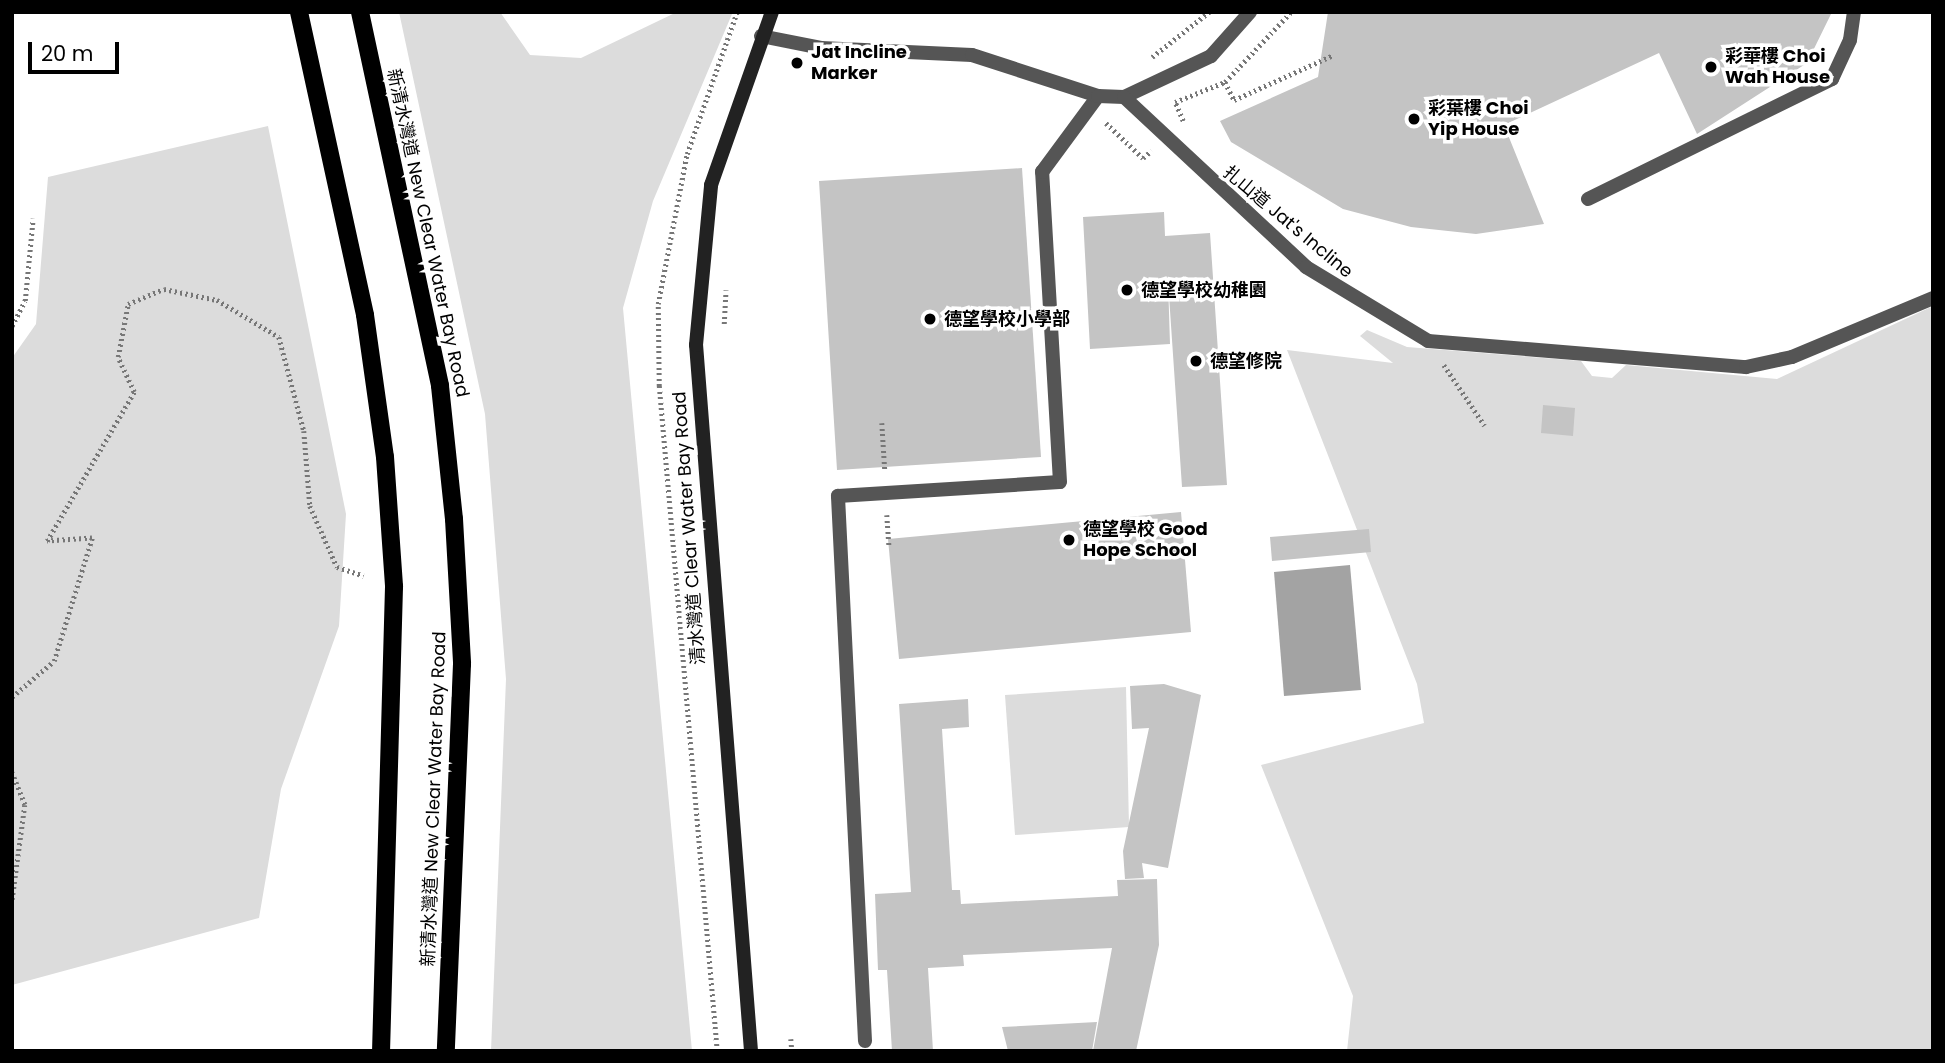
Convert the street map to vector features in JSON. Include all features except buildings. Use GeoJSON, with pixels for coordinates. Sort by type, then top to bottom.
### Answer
{"type":"FeatureCollection","features":[{"type":"Feature","properties":{"kind":"main road"},"geometry":{"type":"LineString","coordinates":[[299,12],[365,315],[385,457],[394,587],[381,1051]]}},
{"type":"Feature","properties":{"kind":"main road","name":"新清水灣道 New Clear Water Bay Road"},"geometry":{"type":"LineString","coordinates":[[360,12],[440,386],[454,519],[462,664],[446,1051]]}},
{"type":"Feature","properties":{"kind":"main road","name":"清水灣道 Clear Water Bay Road"},"geometry":{"type":"LineString","coordinates":[[751,1051],[696,345],[711,185],[761,36],[772,12]]}},
{"type":"Feature","properties":{"kind":"street"},"geometry":{"type":"LineString","coordinates":[[761,36],[821,48],[972,55],[1098,96],[1124,97],[1211,56],[1250,12]]}},
{"type":"Feature","properties":{"kind":"street"},"geometry":{"type":"LineString","coordinates":[[1588,199],[1832,79],[1850,40],[1854,12]]}},
{"type":"Feature","properties":{"kind":"street"},"geometry":{"type":"LineString","coordinates":[[865,1041],[838,496],[1059,482],[1042,172],[1098,96]]}},
{"type":"Feature","properties":{"kind":"street","name":"扎山道 Jat's Incline"},"geometry":{"type":"LineString","coordinates":[[1124,97],[1306,267],[1428,341],[1746,368],[1792,357],[1933,298]]}},
{"type":"Feature","properties":{"kind":"path"},"geometry":{"type":"LineString","coordinates":[[717,1051],[659,386],[658,304],[687,154],[737,12]]}},
{"type":"Feature","properties":{"kind":"path"},"geometry":{"type":"LineString","coordinates":[[1225,82],[1234,100],[1333,55]]}},
{"type":"Feature","properties":{"kind":"path"},"geometry":{"type":"LineString","coordinates":[[1085,114],[1107,124],[1143,158]]}},
{"type":"Feature","properties":{"kind":"path"},"geometry":{"type":"LineString","coordinates":[[12,326],[25,302],[33,218]]}},
{"type":"Feature","properties":{"kind":"path"},"geometry":{"type":"LineString","coordinates":[[724,324],[727,284]]}},
{"type":"Feature","properties":{"kind":"path"},"geometry":{"type":"LineString","coordinates":[[12,697],[54,661],[92,538],[47,541],[134,392],[118,357],[128,304],[164,289],[217,300],[279,337],[304,431],[310,506],[337,567],[364,576]]}},
{"type":"Feature","properties":{"kind":"path"},"geometry":{"type":"LineString","coordinates":[[1428,341],[1485,426]]}},
{"type":"Feature","properties":{"kind":"path"},"geometry":{"type":"LineString","coordinates":[[12,772],[25,805],[12,903]]}},
{"type":"Feature","properties":{"kind":"path"},"geometry":{"type":"LineString","coordinates":[[791,1039],[792,1051]]}},
{"type":"Feature","properties":{"kind":"shaded area"},"geometry":{"type":"Polygon","coordinates":[[[399,12],[500,12],[530,55],[581,58],[677,12],[732,14],[653,201],[623,308],[692,1051],[491,1051],[506,679],[485,414],[399,12]]]}},
{"type":"Feature","properties":{"kind":"shaded area"},"geometry":{"type":"Polygon","coordinates":[[[268,126],[346,514],[339,626],[281,789],[259,918],[12,985],[12,358],[36,324],[48,177],[268,126]]]}},
{"type":"Feature","properties":{"kind":"shaded area"},"geometry":{"type":"Polygon","coordinates":[[[1933,306],[1933,1051],[1347,1051],[1353,996],[1261,765],[1424,723],[1417,684],[1287,350],[1393,363],[1360,336],[1367,330],[1407,347],[1581,361],[1592,376],[1612,378],[1626,365],[1777,379],[1933,306]]]}},
{"type":"Feature","properties":{"kind":"shaded area"},"geometry":{"type":"Polygon","coordinates":[[[1350,565],[1361,690],[1284,696],[1274,572],[1350,565]]]}},
{"type":"Feature","properties":{"kind":"shaded area"},"geometry":{"type":"Polygon","coordinates":[[[1126,687],[1129,827],[1015,835],[1005,695],[1126,687]]]}},
{"type":"Feature","properties":{"kind":"place","name":"Jat Incline Marker"},"geometry":{"type":"Point","coordinates":[797,63]}},
{"type":"Feature","properties":{"kind":"place","name":"彩華樓 Choi Wah House"},"geometry":{"type":"Point","coordinates":[1711,67]}},
{"type":"Feature","properties":{"kind":"place","name":"彩葉樓 Choi Yip House"},"geometry":{"type":"Point","coordinates":[1414,119]}},
{"type":"Feature","properties":{"kind":"place","name":"德望學校幼稚園"},"geometry":{"type":"Point","coordinates":[1127,290]}},
{"type":"Feature","properties":{"kind":"place","name":"德望學校小學部"},"geometry":{"type":"Point","coordinates":[930,319]}},
{"type":"Feature","properties":{"kind":"place","name":"德望修院"},"geometry":{"type":"Point","coordinates":[1196,361]}},
{"type":"Feature","properties":{"kind":"place","name":"德望學校 Good Hope School"},"geometry":{"type":"Point","coordinates":[1069,540]}}]}
